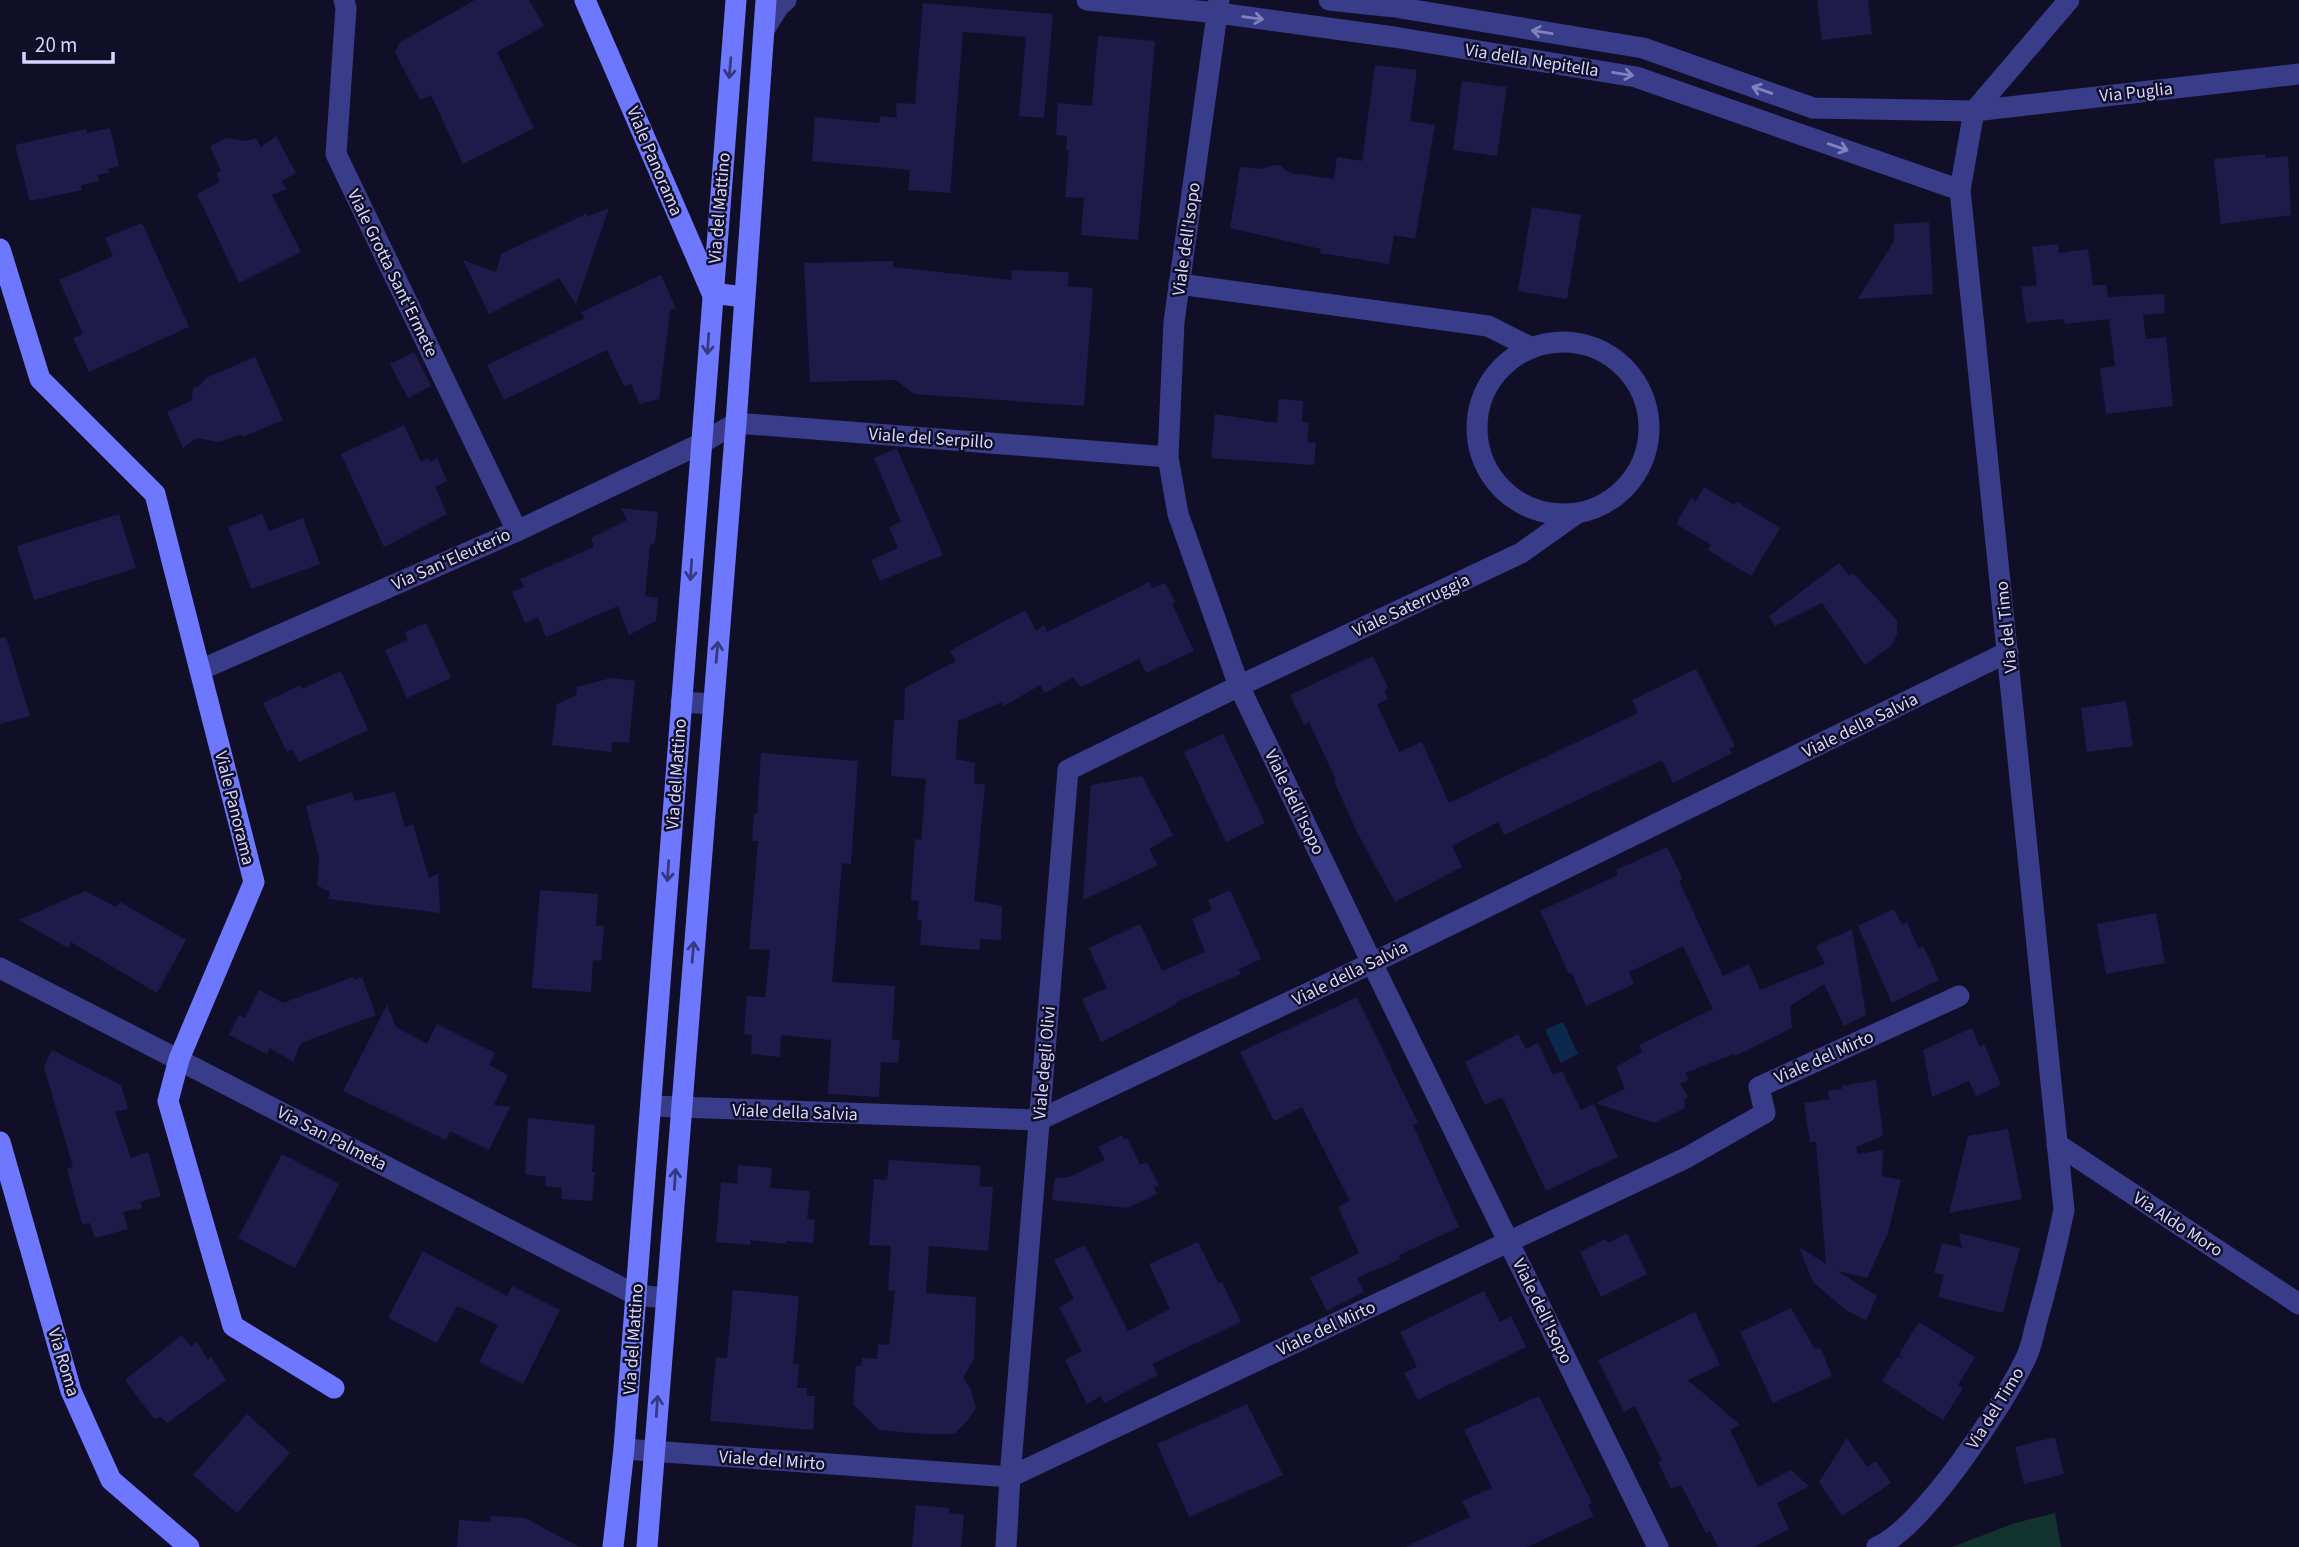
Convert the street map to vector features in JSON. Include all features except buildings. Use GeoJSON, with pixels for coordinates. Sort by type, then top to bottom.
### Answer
{"type":"FeatureCollection","features":[{"type":"Feature","properties":{"kind":"main road","name":"Viale Panorama"},"geometry":{"type":"LineString","coordinates":[[585,0],[712,293]]}},
{"type":"Feature","properties":{"kind":"main road","name":"Via del Mattino"},"geometry":{"type":"LineString","coordinates":[[613,1547],[624,1449],[736,0]]}},
{"type":"Feature","properties":{"kind":"main road","name":"Via del Mattino"},"geometry":{"type":"LineString","coordinates":[[647,1547],[736,423],[766,0]]}},
{"type":"Feature","properties":{"kind":"main road","name":"Viale Panorama"},"geometry":{"type":"LineString","coordinates":[[0,249],[40,379],[155,494],[254,882],[179,1059],[168,1101],[233,1326],[334,1388]]}},
{"type":"Feature","properties":{"kind":"main road"},"geometry":{"type":"LineString","coordinates":[[712,293],[744,296]]}},
{"type":"Feature","properties":{"kind":"main road","name":"Via Roma"},"geometry":{"type":"LineString","coordinates":[[0,1142],[71,1391],[111,1479],[189,1547]]}},
{"type":"Feature","properties":{"kind":"street"},"geometry":{"type":"LineString","coordinates":[[764,30],[786,0]]}},
{"type":"Feature","properties":{"kind":"street","name":"Via della Nepitella"},"geometry":{"type":"LineString","coordinates":[[1087,0],[1219,7],[1636,77],[1960,190]]}},
{"type":"Feature","properties":{"kind":"street","name":"Via della Nepitella"},"geometry":{"type":"LineString","coordinates":[[1329,0],[1395,7],[1643,48],[1813,108],[1974,111]]}},
{"type":"Feature","properties":{"kind":"street"},"geometry":{"type":"LineString","coordinates":[[1974,111],[2069,0]]}},
{"type":"Feature","properties":{"kind":"street","name":"Viale Grotta Sant'Ermete"},"geometry":{"type":"LineString","coordinates":[[350,3],[336,154],[517,531]]}},
{"type":"Feature","properties":{"kind":"street","name":"Viale dell'Isopo"},"geometry":{"type":"LineString","coordinates":[[1219,7],[1174,322],[1168,457],[1178,514],[1239,686],[1658,1547]]}},
{"type":"Feature","properties":{"kind":"street","name":"Via Puglia"},"geometry":{"type":"LineString","coordinates":[[1974,111],[2299,74]]}},
{"type":"Feature","properties":{"kind":"street","name":"Via del Timo"},"geometry":{"type":"LineString","coordinates":[[1883,1544],[1942,1489],[1990,1420],[2026,1359],[2050,1278],[2064,1210],[1960,190],[1974,111]]}},
{"type":"Feature","properties":{"kind":"street"},"geometry":{"type":"LineString","coordinates":[[1180,284],[1488,326],[1532,348]]}},
{"type":"Feature","properties":{"kind":"street","name":"Viale Saterruggia"},"geometry":{"type":"LineString","coordinates":[[1239,686],[1521,553],[1576,514],[1604,504],[1626,487],[1642,463],[1649,435],[1647,406],[1635,380],[1615,360],[1589,346],[1561,342],[1532,348],[1508,362],[1489,383],[1479,409],[1476,436],[1484,464],[1499,487],[1522,504],[1548,514],[1576,514]]}},
{"type":"Feature","properties":{"kind":"street"},"geometry":{"type":"LineString","coordinates":[[700,444],[736,423]]}},
{"type":"Feature","properties":{"kind":"street","name":"Viale del Serpillo"},"geometry":{"type":"LineString","coordinates":[[736,423],[1168,457]]}},
{"type":"Feature","properties":{"kind":"street","name":"Via San'Eleuterio"},"geometry":{"type":"LineString","coordinates":[[200,670],[517,531],[700,444]]}},
{"type":"Feature","properties":{"kind":"street","name":"Viale della Salvia"},"geometry":{"type":"LineString","coordinates":[[651,1106],[1039,1120],[1372,963],[2008,652]]}},
{"type":"Feature","properties":{"kind":"street","name":"Viale degli Olivi"},"geometry":{"type":"LineString","coordinates":[[1006,1547],[1068,770],[1239,686]]}},
{"type":"Feature","properties":{"kind":"street"},"geometry":{"type":"LineString","coordinates":[[681,702],[713,704]]}},
{"type":"Feature","properties":{"kind":"street","name":"Via San Palmeta"},"geometry":{"type":"LineString","coordinates":[[0,968],[636,1295],[666,1298]]}},
{"type":"Feature","properties":{"kind":"street","name":"Viale del Mirto"},"geometry":{"type":"LineString","coordinates":[[624,1449],[1010,1477],[1686,1158],[1765,1113],[1759,1087],[1959,996]]}},
{"type":"Feature","properties":{"kind":"street","name":"Via Aldo Moro"},"geometry":{"type":"LineString","coordinates":[[2057,1144],[2299,1304]]}},
{"type":"Feature","properties":{"kind":"green space"},"geometry":{"type":"Polygon","coordinates":[[[2055,1513],[2061,1547],[1952,1547],[2015,1523],[2055,1513]]]}},
{"type":"Feature","properties":{"kind":"water"},"geometry":{"type":"Polygon","coordinates":[[[1563,1022],[1578,1054],[1561,1063],[1545,1030],[1563,1022]]]}}]}
